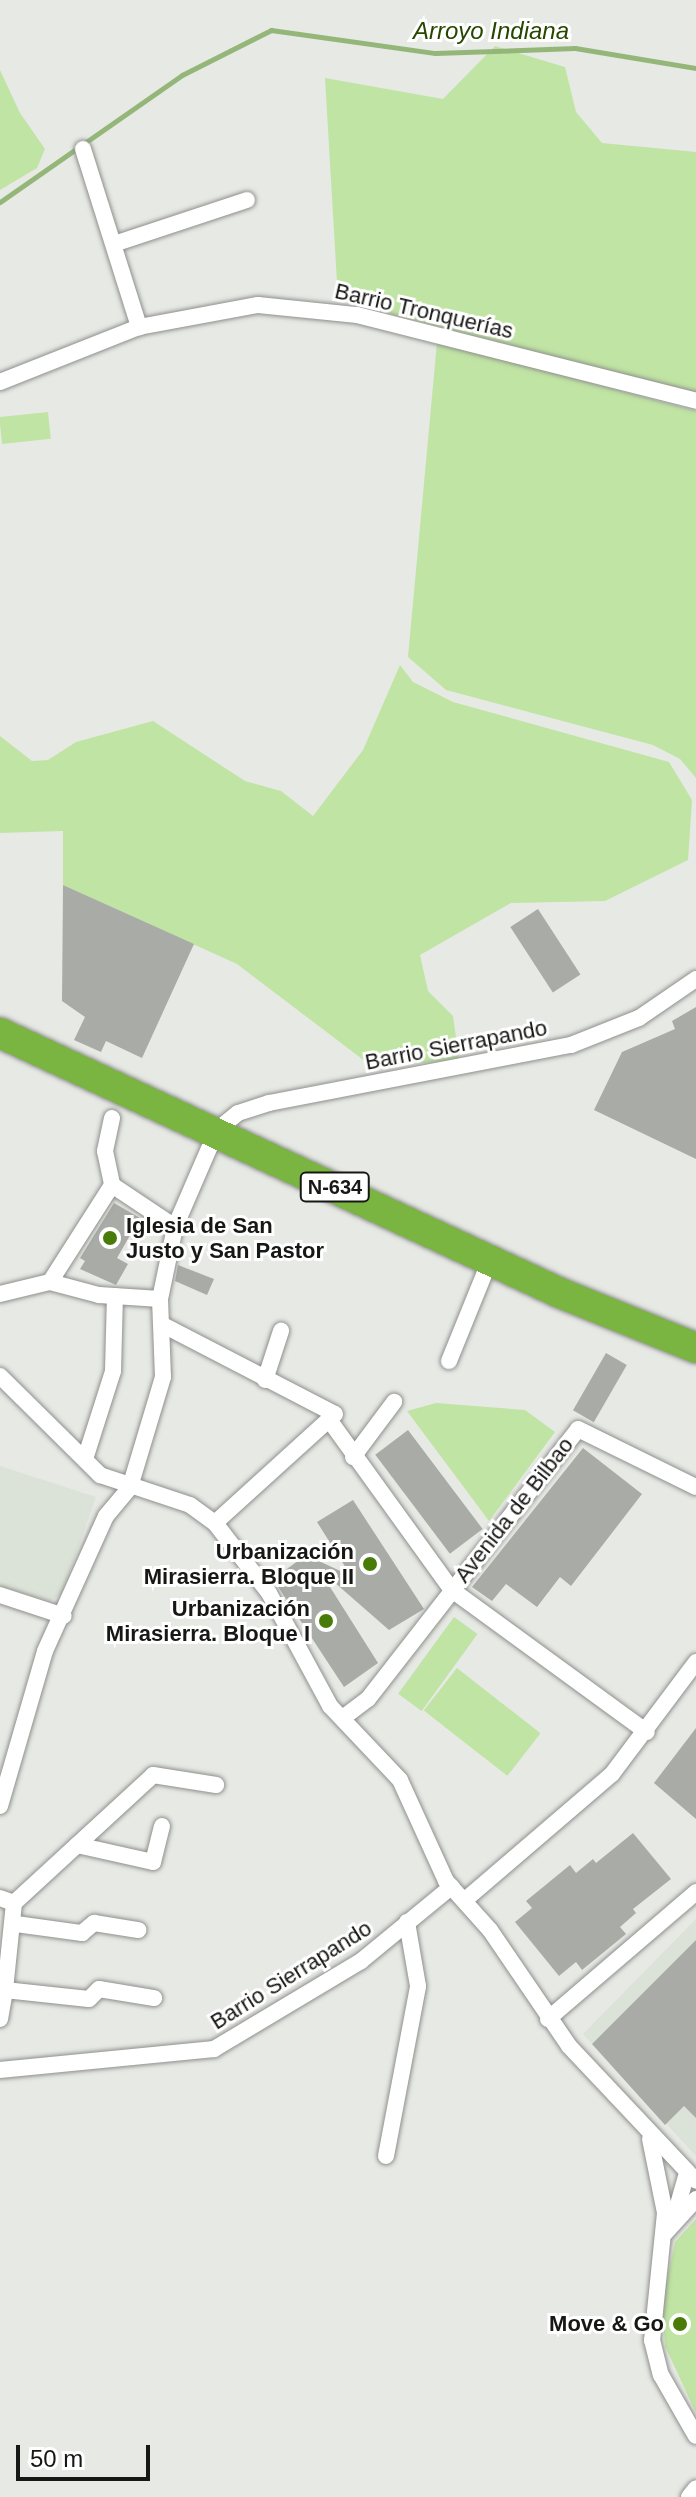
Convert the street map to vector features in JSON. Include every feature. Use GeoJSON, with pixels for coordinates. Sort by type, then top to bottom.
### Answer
{"type":"FeatureCollection","features":[{"type":"Feature","properties":{"kind":"highway","name":"N-634"},"geometry":{"type":"LineString","coordinates":[[0,1033],[217,1130],[490,1260],[696,1348]]}},
{"type":"Feature","properties":{"kind":"street"},"geometry":{"type":"LineString","coordinates":[[83,149],[139,327]]}},
{"type":"Feature","properties":{"kind":"street"},"geometry":{"type":"LineString","coordinates":[[114,244],[247,200]]}},
{"type":"Feature","properties":{"kind":"street","name":"Barrio Tronquerías"},"geometry":{"type":"LineString","coordinates":[[0,382],[139,327],[212,310],[305,306],[696,401]]}},
{"type":"Feature","properties":{"kind":"street","name":"Barrio Sierrapando"},"geometry":{"type":"LineString","coordinates":[[217,1130],[238,1113],[269,1103],[571,1045],[639,1018],[696,979]]}},
{"type":"Feature","properties":{"kind":"street"},"geometry":{"type":"LineString","coordinates":[[50,1282],[112,1185],[105,1151],[112,1118]]}},
{"type":"Feature","properties":{"kind":"street"},"geometry":{"type":"LineString","coordinates":[[0,1806],[45,1651],[64,1616],[106,1516],[130,1487],[163,1377],[165,1326],[160,1299],[175,1227],[217,1130]]}},
{"type":"Feature","properties":{"kind":"street"},"geometry":{"type":"LineString","coordinates":[[112,1185],[175,1227]]}},
{"type":"Feature","properties":{"kind":"street"},"geometry":{"type":"LineString","coordinates":[[449,1361],[490,1260]]}},
{"type":"Feature","properties":{"kind":"street"},"geometry":{"type":"LineString","coordinates":[[0,1294],[50,1282],[115,1296],[160,1299]]}},
{"type":"Feature","properties":{"kind":"street"},"geometry":{"type":"LineString","coordinates":[[85,1459],[110,1384],[115,1296]]}},
{"type":"Feature","properties":{"kind":"street"},"geometry":{"type":"LineString","coordinates":[[165,1326],[333,1417],[353,1457],[452,1590],[358,1710],[344,1717]]}},
{"type":"Feature","properties":{"kind":"street"},"geometry":{"type":"LineString","coordinates":[[265,1380],[281,1331]]}},
{"type":"Feature","properties":{"kind":"street"},"geometry":{"type":"LineString","coordinates":[[0,1376],[100,1475],[190,1505],[215,1523],[269,1593],[318,1688],[400,1780],[451,1887],[465,1900],[548,2019],[650,2137],[692,2177],[665,2234]]}},
{"type":"Feature","properties":{"kind":"street"},"geometry":{"type":"LineString","coordinates":[[353,1457],[394,1402]]}},
{"type":"Feature","properties":{"kind":"street"},"geometry":{"type":"LineString","coordinates":[[215,1523],[278,1461],[333,1417]]}},
{"type":"Feature","properties":{"kind":"street","name":"Avenida de Bilbao"},"geometry":{"type":"LineString","coordinates":[[647,1732],[452,1590],[578,1429],[696,1487]]}},
{"type":"Feature","properties":{"kind":"street"},"geometry":{"type":"LineString","coordinates":[[0,1595],[64,1616]]}},
{"type":"Feature","properties":{"kind":"street"},"geometry":{"type":"LineString","coordinates":[[465,1900],[590,1797],[647,1732],[696,1662]]}},
{"type":"Feature","properties":{"kind":"street"},"geometry":{"type":"LineString","coordinates":[[0,2019],[10,1930],[7,1900],[77,1845],[153,1775],[216,1785]]}},
{"type":"Feature","properties":{"kind":"street"},"geometry":{"type":"LineString","coordinates":[[77,1845],[153,1862],[162,1826]]}},
{"type":"Feature","properties":{"kind":"street","name":"Barrio Sierrapando"},"geometry":{"type":"LineString","coordinates":[[0,2070],[214,2049],[361,1961],[451,1887]]}},
{"type":"Feature","properties":{"kind":"street"},"geometry":{"type":"LineString","coordinates":[[548,2019],[696,1892]]}},
{"type":"Feature","properties":{"kind":"street"},"geometry":{"type":"LineString","coordinates":[[386,2156],[418,1986],[407,1922]]}},
{"type":"Feature","properties":{"kind":"street"},"geometry":{"type":"LineString","coordinates":[[10,1930],[82,1933],[94,1923],[138,1930]]}},
{"type":"Feature","properties":{"kind":"street"},"geometry":{"type":"LineString","coordinates":[[5,1990],[89,1999],[99,1989],[154,1998]]}},
{"type":"Feature","properties":{"kind":"street"},"geometry":{"type":"LineString","coordinates":[[650,2137],[665,2234],[652,2340],[661,2375],[696,2436]]}},
{"type":"Feature","properties":{"kind":"street"},"geometry":{"type":"LineString","coordinates":[[675,2217],[696,2199]]}},
{"type":"Feature","properties":{"kind":"street"},"geometry":{"type":"LineString","coordinates":[[689,2497],[696,2488]]}},
{"type":"Feature","properties":{"kind":"shaded area"},"geometry":{"type":"Polygon","coordinates":[[[0,1466],[96,1497],[62,1594],[50,1601],[0,1586],[0,1466]]]}},
{"type":"Feature","properties":{"kind":"shaded area"},"geometry":{"type":"Polygon","coordinates":[[[696,1919],[696,2156],[583,2034],[696,1919]]]}},
{"type":"Feature","properties":{"kind":"green space"},"geometry":{"type":"Polygon","coordinates":[[[495,46],[565,67],[576,112],[602,143],[696,152],[696,394],[338,300],[325,78],[443,99],[495,46]]]}},
{"type":"Feature","properties":{"kind":"green space"},"geometry":{"type":"Polygon","coordinates":[[[0,70],[20,113],[45,149],[37,168],[0,190],[0,70]]]}},
{"type":"Feature","properties":{"kind":"green space"},"geometry":{"type":"Polygon","coordinates":[[[437,342],[696,411],[696,778],[680,759],[653,745],[446,690],[408,657],[437,342]]]}},
{"type":"Feature","properties":{"kind":"green space"},"geometry":{"type":"Polygon","coordinates":[[[48,412],[51,439],[2,444],[0,417],[48,412]]]}},
{"type":"Feature","properties":{"kind":"green space"},"geometry":{"type":"Polygon","coordinates":[[[400,665],[413,682],[453,702],[669,762],[692,800],[688,860],[605,901],[511,903],[420,955],[428,991],[453,1016],[459,1059],[374,1068],[237,964],[63,885],[63,831],[0,833],[0,736],[32,761],[48,760],[76,742],[153,721],[245,781],[281,791],[313,816],[363,750],[400,665]]]}},
{"type":"Feature","properties":{"kind":"green space"},"geometry":{"type":"Polygon","coordinates":[[[436,1403],[525,1410],[555,1432],[489,1521],[407,1411],[436,1403]]]}},
{"type":"Feature","properties":{"kind":"green space"},"geometry":{"type":"Polygon","coordinates":[[[454,1617],[477,1634],[422,1711],[398,1694],[454,1617]]]}},
{"type":"Feature","properties":{"kind":"green space"},"geometry":{"type":"Polygon","coordinates":[[[457,1668],[541,1733],[507,1776],[424,1711],[457,1668]]]}},
{"type":"Feature","properties":{"kind":"green space","name":"Move & Go"},"geometry":{"type":"Polygon","coordinates":[[[696,2219],[696,2413],[665,2346],[662,2303],[675,2242],[696,2219]]]}},
{"type":"Feature","properties":{"kind":"building"},"geometry":{"type":"Polygon","coordinates":[[[63,885],[194,944],[142,1058],[106,1041],[101,1052],[74,1040],[85,1017],[62,1001],[63,885]]]}},
{"type":"Feature","properties":{"kind":"building"},"geometry":{"type":"Polygon","coordinates":[[[538,909],[580,974],[553,992],[510,927],[538,909]]]}},
{"type":"Feature","properties":{"kind":"building"},"geometry":{"type":"Polygon","coordinates":[[[696,1007],[696,1159],[594,1110],[622,1052],[675,1029],[672,1021],[696,1007]]]}},
{"type":"Feature","properties":{"kind":"building","name":"Iglesia de San Justo y San Pastor"},"geometry":{"type":"Polygon","coordinates":[[[114,1203],[140,1218],[117,1258],[128,1264],[116,1285],[80,1269],[85,1261],[80,1258],[114,1203]]]}},
{"type":"Feature","properties":{"kind":"building"},"geometry":{"type":"Polygon","coordinates":[[[178,1265],[214,1279],[207,1295],[175,1281],[178,1265]]]}},
{"type":"Feature","properties":{"kind":"building"},"geometry":{"type":"Polygon","coordinates":[[[606,1353],[627,1365],[594,1422],[573,1410],[606,1353]]]}},
{"type":"Feature","properties":{"kind":"building"},"geometry":{"type":"Polygon","coordinates":[[[408,1430],[483,1529],[450,1554],[375,1455],[408,1430]]]}},
{"type":"Feature","properties":{"kind":"building"},"geometry":{"type":"Polygon","coordinates":[[[583,1448],[642,1494],[571,1586],[560,1577],[537,1607],[506,1584],[492,1601],[472,1587],[583,1448]]]}},
{"type":"Feature","properties":{"kind":"building"},"geometry":{"type":"Polygon","coordinates":[[[353,1500],[424,1609],[389,1630],[318,1568],[378,1663],[344,1687],[273,1579],[306,1555],[351,1576],[317,1522],[353,1500]]]}},
{"type":"Feature","properties":{"kind":"building"},"geometry":{"type":"Polygon","coordinates":[[[696,1728],[696,1819],[654,1783],[696,1728]]]}},
{"type":"Feature","properties":{"kind":"building"},"geometry":{"type":"Polygon","coordinates":[[[633,1833],[671,1879],[633,1909],[636,1913],[620,1927],[626,1934],[582,1970],[576,1962],[559,1976],[515,1922],[532,1908],[526,1901],[570,1865],[576,1873],[593,1859],[596,1863],[633,1833]]]}},
{"type":"Feature","properties":{"kind":"building"},"geometry":{"type":"Polygon","coordinates":[[[696,1940],[696,2118],[684,2106],[665,2125],[592,2044],[696,1940]]]}},
{"type":"Feature","properties":{"kind":"waterway","name":"Arroyo Indiana"},"geometry":{"type":"LineString","coordinates":[[0,202],[182,75],[271,30],[435,53],[575,48],[696,68]]}},
{"type":"Feature","properties":{"kind":"place","name":"Iglesia de San Justo y San Pastor"},"geometry":{"type":"Point","coordinates":[110,1238]}},
{"type":"Feature","properties":{"kind":"place","name":"Urbanización Mirasierra. Bloque II"},"geometry":{"type":"Point","coordinates":[370,1564]}},
{"type":"Feature","properties":{"kind":"place","name":"Urbanización Mirasierra. Bloque I"},"geometry":{"type":"Point","coordinates":[326,1621]}},
{"type":"Feature","properties":{"kind":"place","name":"Move & Go"},"geometry":{"type":"Point","coordinates":[680,2324]}}]}
